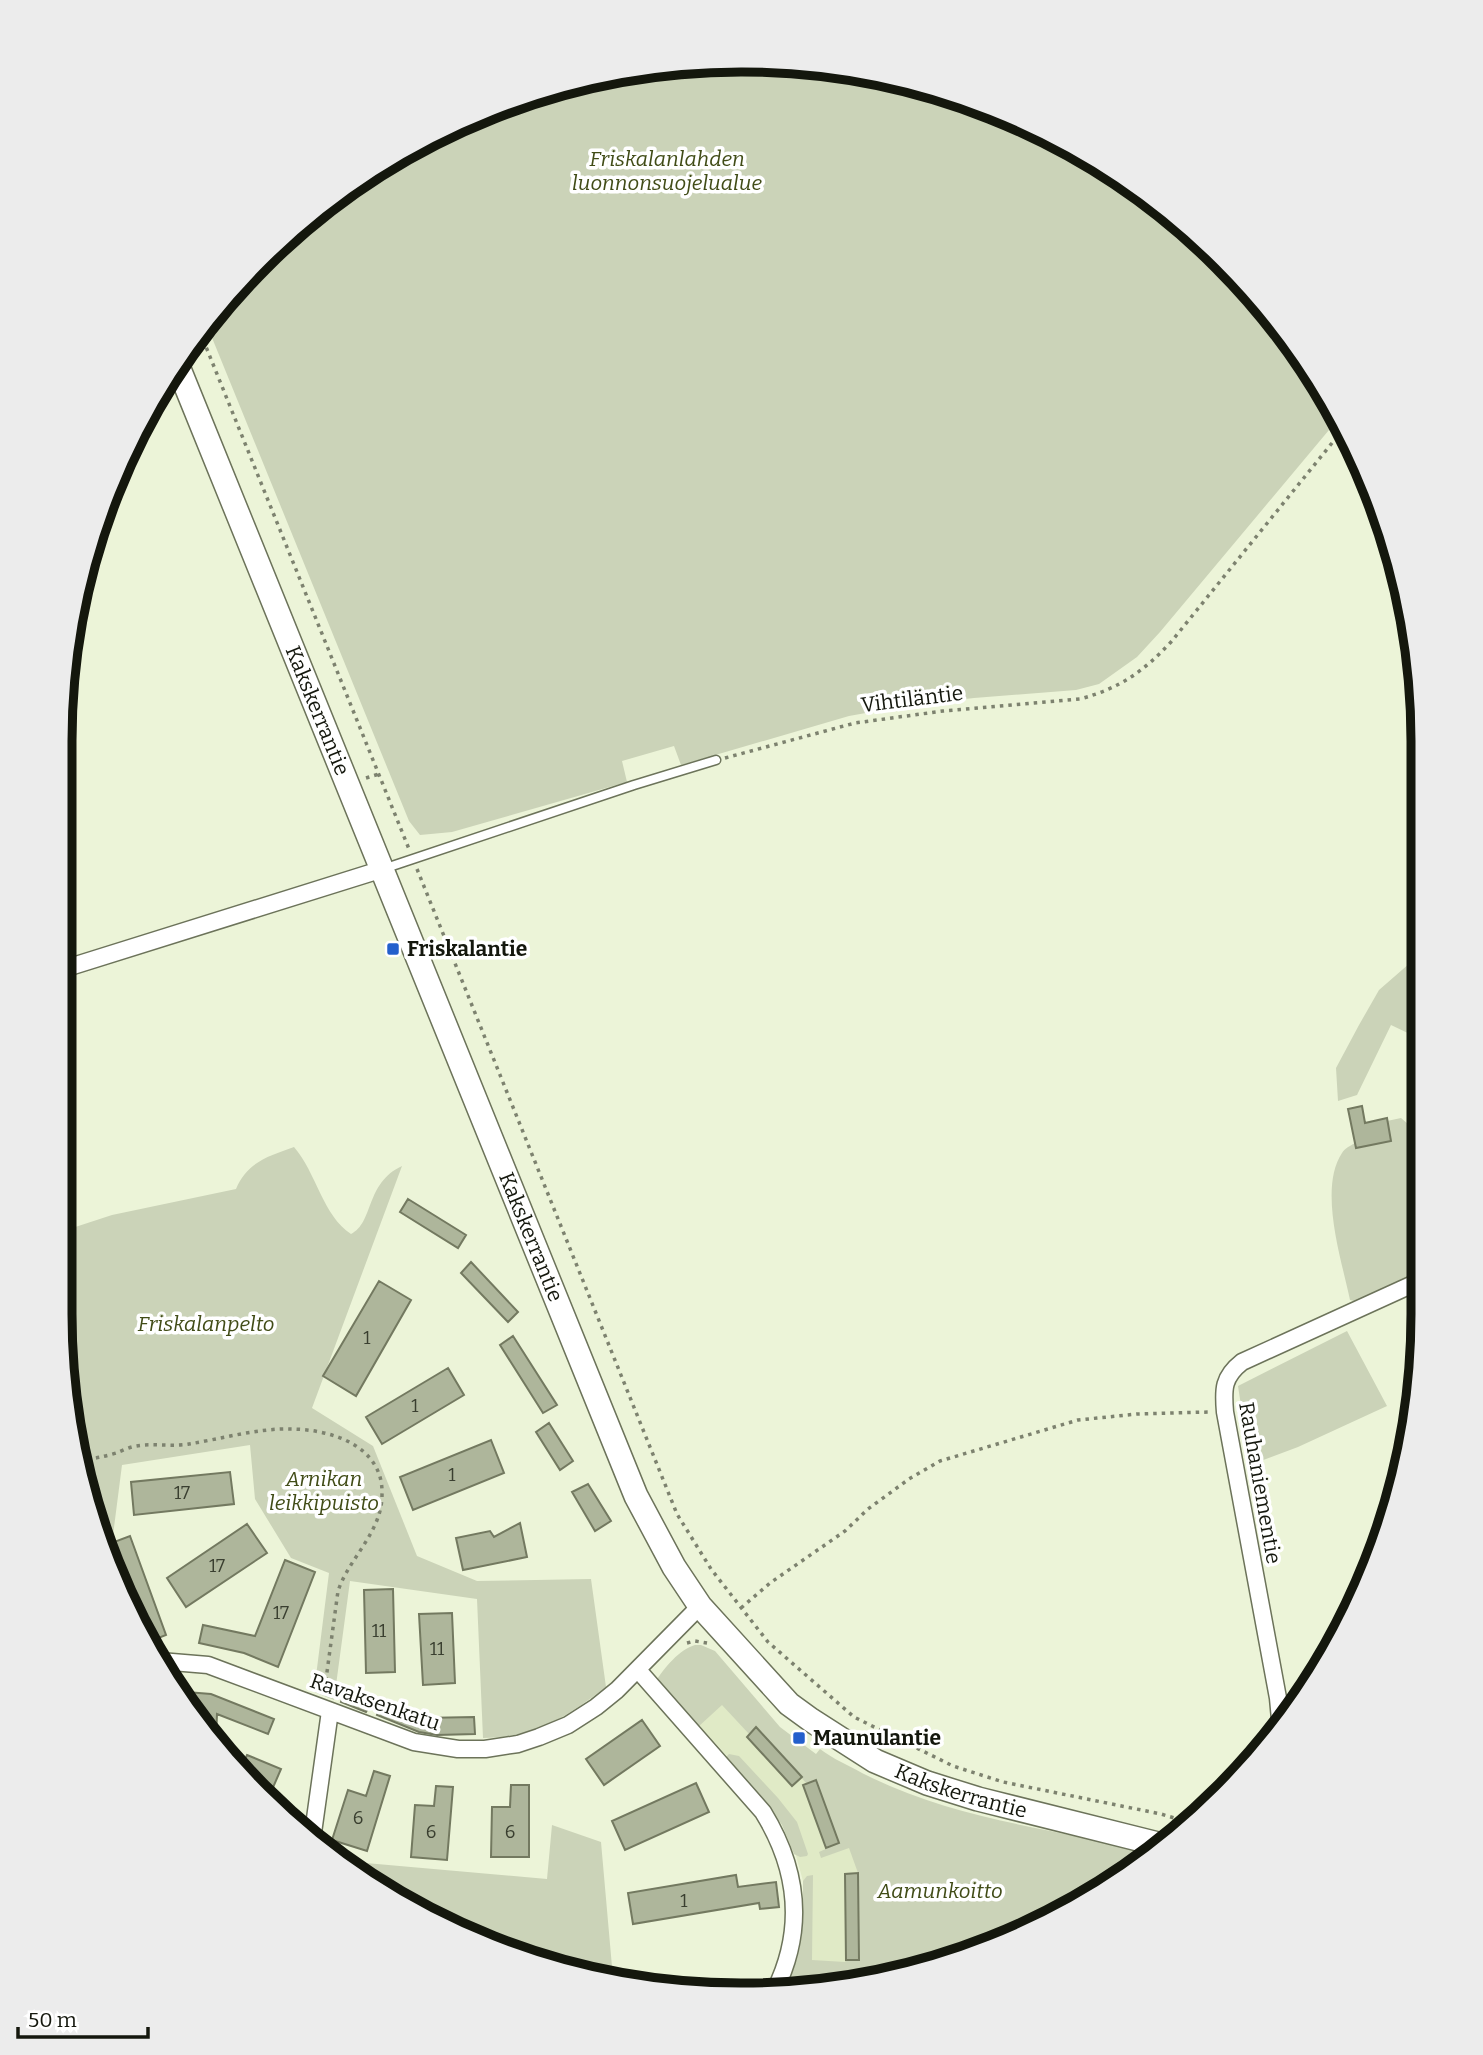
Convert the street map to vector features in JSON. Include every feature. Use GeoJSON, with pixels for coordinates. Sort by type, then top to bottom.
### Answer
{"type":"FeatureCollection","features":[{"type":"Feature","properties":{"kind":"main road","name":"Kakskerrantie"},"geometry":{"type":"LineString","coordinates":[[181,375],[636,1496],[674,1567],[700,1606],[789,1703],[875,1761],[927,1783],[978,1799],[1152,1843]]}},
{"type":"Feature","properties":{"kind":"street"},"geometry":{"type":"LineString","coordinates":[[72,966],[383,869]]}},
{"type":"Feature","properties":{"kind":"street","name":"Rauhaniementie"},"geometry":{"type":"LineString","coordinates":[[1279,1712],[1225,1412],[1224,1385],[1231,1370],[1242,1362],[1411,1285]]}},
{"type":"Feature","properties":{"kind":"street","name":"Ravaksenkatu"},"geometry":{"type":"LineString","coordinates":[[170,1662],[208,1665],[327,1705],[414,1742],[458,1749],[485,1749],[518,1744],[568,1725],[617,1690],[700,1606]]}},
{"type":"Feature","properties":{"kind":"street"},"geometry":{"type":"LineString","coordinates":[[638,1670],[762,1812],[774,1831],[783,1851],[793,1891],[794,1927],[785,1969],[779,1982]]}},
{"type":"Feature","properties":{"kind":"street"},"geometry":{"type":"LineString","coordinates":[[313,1828],[327,1705]]}},
{"type":"Feature","properties":{"kind":"lane"},"geometry":{"type":"LineString","coordinates":[[383,869],[716,760]]}},
{"type":"Feature","properties":{"kind":"path"},"geometry":{"type":"LineString","coordinates":[[204,342],[680,1525],[768,1642],[854,1717],[953,1766],[1003,1782],[1139,1809],[1179,1820]]}},
{"type":"Feature","properties":{"kind":"path","name":"Vihtiläntie"},"geometry":{"type":"LineString","coordinates":[[716,760],[855,723],[943,711],[1080,699],[1119,686],[1151,663],[1171,642],[1337,436]]}},
{"type":"Feature","properties":{"kind":"path"},"geometry":{"type":"LineString","coordinates":[[366,778],[379,774]]}},
{"type":"Feature","properties":{"kind":"path"},"geometry":{"type":"LineString","coordinates":[[741,1608],[770,1583],[845,1531],[868,1509],[940,1461],[1078,1420],[1137,1414],[1225,1412]]}},
{"type":"Feature","properties":{"kind":"path"},"geometry":{"type":"LineString","coordinates":[[89,1460],[134,1446],[187,1444],[286,1428],[331,1435],[362,1449],[373,1460],[380,1473],[383,1498],[370,1534],[341,1580],[338,1591],[327,1705]]}},
{"type":"Feature","properties":{"kind":"path"},"geometry":{"type":"LineString","coordinates":[[683,1645],[695,1641],[708,1643],[713,1647]]}},
{"type":"Feature","properties":{"kind":"shaded area"},"geometry":{"type":"Polygon","coordinates":[[[665,1673],[791,1741],[873,1802],[874,1970],[820,1979],[799,1958],[805,1919],[803,1881],[795,1852],[782,1824],[757,1789],[669,1692],[665,1673]]]}},
{"type":"Feature","properties":{"kind":"green space","name":"Friskalanlahden luonnonsuojelualue"},"geometry":{"type":"Polygon","coordinates":[[[698,73],[785,73],[829,77],[957,107],[1038,141],[1076,161],[1149,210],[1183,238],[1245,300],[1273,334],[1298,369],[1332,426],[1160,632],[1137,657],[1099,684],[1076,690],[974,698],[849,716],[681,765],[674,746],[622,761],[627,782],[452,832],[420,835],[409,821],[210,334],[268,268],[334,210],[407,161],[485,123],[568,95],[654,77],[698,73]]]}},
{"type":"Feature","properties":{"kind":"green space"},"geometry":{"type":"Polygon","coordinates":[[[1410,963],[1411,1035],[1391,1025],[1357,1095],[1338,1101],[1336,1068],[1379,990],[1410,963]]]}},
{"type":"Feature","properties":{"kind":"green space"},"geometry":{"type":"Polygon","coordinates":[[[1401,1118],[1411,1130],[1411,1279],[1358,1302],[1350,1300],[1334,1225],[1332,1186],[1335,1168],[1343,1151],[1348,1147],[1355,1143],[1357,1148],[1391,1141],[1387,1121],[1401,1118]]]}},
{"type":"Feature","properties":{"kind":"green space","name":"Friskalanpelto"},"geometry":{"type":"Polygon","coordinates":[[[294,1147],[333,1216],[351,1234],[363,1221],[382,1182],[402,1166],[312,1408],[373,1446],[417,1556],[477,1581],[591,1579],[606,1687],[549,1724],[519,1734],[483,1738],[477,1599],[350,1581],[334,1700],[314,1692],[329,1573],[291,1558],[255,1499],[250,1445],[122,1465],[112,1542],[95,1487],[77,1401],[73,1357],[72,1228],[112,1215],[236,1189],[246,1172],[268,1157],[294,1147]]]}},
{"type":"Feature","properties":{"kind":"green space"},"geometry":{"type":"Polygon","coordinates":[[[1347,1331],[1387,1406],[1298,1447],[1250,1465],[1238,1386],[1347,1331]]]}},
{"type":"Feature","properties":{"kind":"green space","name":"Aamunkoitto"},"geometry":{"type":"Polygon","coordinates":[[[701,1645],[715,1651],[780,1727],[816,1754],[820,1749],[862,1773],[932,1802],[1003,1821],[1142,1850],[1076,1894],[1038,1914],[957,1948],[872,1970],[789,1982],[799,1948],[803,1924],[803,1881],[807,1876],[813,1875],[812,1960],[859,1960],[858,1873],[849,1848],[821,1858],[819,1852],[839,1843],[816,1780],[806,1783],[756,1727],[749,1734],[722,1705],[698,1727],[656,1681],[668,1665],[689,1647],[701,1645]]]}},
{"type":"Feature","properties":{"kind":"green space"},"geometry":{"type":"Polygon","coordinates":[[[729,1754],[739,1756],[797,1822],[807,1856],[794,1854],[782,1825],[726,1757],[729,1754]]]}},
{"type":"Feature","properties":{"kind":"green space"},"geometry":{"type":"Polygon","coordinates":[[[552,1825],[601,1842],[612,1970],[526,1948],[485,1932],[407,1894],[358,1862],[547,1879],[552,1825]]]}},
{"type":"Feature","properties":{"kind":"building"},"geometry":{"type":"Polygon","coordinates":[[[1362,1106],[1365,1123],[1387,1118],[1391,1141],[1356,1148],[1348,1109],[1362,1106]]]}},
{"type":"Feature","properties":{"kind":"building"},"geometry":{"type":"Polygon","coordinates":[[[408,1199],[466,1235],[458,1248],[400,1212],[408,1199]]]}},
{"type":"Feature","properties":{"kind":"building"},"geometry":{"type":"Polygon","coordinates":[[[471,1262],[518,1312],[508,1322],[461,1273],[471,1262]]]}},
{"type":"Feature","properties":{"kind":"building"},"geometry":{"type":"Polygon","coordinates":[[[379,1281],[411,1300],[356,1396],[323,1376],[379,1281]]]}},
{"type":"Feature","properties":{"kind":"building"},"geometry":{"type":"Polygon","coordinates":[[[513,1336],[557,1405],[543,1413],[500,1345],[513,1336]]]}},
{"type":"Feature","properties":{"kind":"building"},"geometry":{"type":"Polygon","coordinates":[[[448,1368],[464,1395],[382,1444],[366,1417],[448,1368]]]}},
{"type":"Feature","properties":{"kind":"building"},"geometry":{"type":"Polygon","coordinates":[[[549,1423],[573,1461],[560,1470],[536,1432],[549,1423]]]}},
{"type":"Feature","properties":{"kind":"building"},"geometry":{"type":"Polygon","coordinates":[[[491,1440],[504,1473],[413,1510],[400,1477],[491,1440]]]}},
{"type":"Feature","properties":{"kind":"building"},"geometry":{"type":"Polygon","coordinates":[[[230,1472],[234,1504],[134,1515],[131,1482],[230,1472]]]}},
{"type":"Feature","properties":{"kind":"building"},"geometry":{"type":"Polygon","coordinates":[[[588,1484],[611,1521],[595,1531],[572,1492],[588,1484]]]}},
{"type":"Feature","properties":{"kind":"building"},"geometry":{"type":"Polygon","coordinates":[[[520,1523],[527,1557],[463,1570],[456,1538],[490,1531],[494,1537],[520,1523]]]}},
{"type":"Feature","properties":{"kind":"building"},"geometry":{"type":"Polygon","coordinates":[[[247,1524],[267,1553],[186,1607],[167,1578],[247,1524]]]}},
{"type":"Feature","properties":{"kind":"building"},"geometry":{"type":"Polygon","coordinates":[[[130,1536],[166,1635],[156,1639],[132,1589],[114,1542],[130,1536]]]}},
{"type":"Feature","properties":{"kind":"building"},"geometry":{"type":"Polygon","coordinates":[[[285,1560],[315,1572],[278,1667],[244,1653],[199,1643],[203,1625],[255,1636],[285,1560]]]}},
{"type":"Feature","properties":{"kind":"building"},"geometry":{"type":"Polygon","coordinates":[[[393,1589],[395,1672],[366,1673],[364,1590],[393,1589]]]}},
{"type":"Feature","properties":{"kind":"building"},"geometry":{"type":"Polygon","coordinates":[[[452,1613],[455,1683],[423,1685],[419,1614],[452,1613]]]}},
{"type":"Feature","properties":{"kind":"building"},"geometry":{"type":"Polygon","coordinates":[[[346,1689],[372,1700],[366,1712],[341,1702],[346,1689]]]}},
{"type":"Feature","properties":{"kind":"building"},"geometry":{"type":"Polygon","coordinates":[[[189,1692],[211,1694],[274,1719],[268,1734],[217,1714],[216,1729],[189,1692]]]}},
{"type":"Feature","properties":{"kind":"building"},"geometry":{"type":"Polygon","coordinates":[[[382,1702],[422,1718],[474,1717],[475,1734],[437,1735],[419,1732],[377,1715],[382,1702]]]}},
{"type":"Feature","properties":{"kind":"building"},"geometry":{"type":"Polygon","coordinates":[[[642,1720],[660,1746],[604,1785],[586,1759],[642,1720]]]}},
{"type":"Feature","properties":{"kind":"building"},"geometry":{"type":"Polygon","coordinates":[[[756,1727],[802,1777],[792,1786],[747,1737],[756,1727]]]}},
{"type":"Feature","properties":{"kind":"building"},"geometry":{"type":"Polygon","coordinates":[[[247,1755],[281,1769],[272,1790],[268,1787],[244,1762],[247,1755]]]}},
{"type":"Feature","properties":{"kind":"building"},"geometry":{"type":"Polygon","coordinates":[[[374,1771],[390,1776],[367,1851],[332,1840],[348,1790],[366,1796],[374,1771]]]}},
{"type":"Feature","properties":{"kind":"building"},"geometry":{"type":"Polygon","coordinates":[[[816,1780],[839,1843],[826,1848],[803,1785],[816,1780]]]}},
{"type":"Feature","properties":{"kind":"building"},"geometry":{"type":"Polygon","coordinates":[[[696,1783],[709,1812],[625,1850],[612,1821],[696,1783]]]}},
{"type":"Feature","properties":{"kind":"building"},"geometry":{"type":"Polygon","coordinates":[[[511,1785],[529,1785],[529,1857],[491,1857],[492,1807],[510,1807],[511,1785]]]}},
{"type":"Feature","properties":{"kind":"building"},"geometry":{"type":"Polygon","coordinates":[[[436,1786],[453,1787],[447,1860],[411,1857],[415,1805],[434,1806],[436,1786]]]}},
{"type":"Feature","properties":{"kind":"building"},"geometry":{"type":"Polygon","coordinates":[[[858,1873],[859,1960],[846,1960],[845,1874],[858,1873]]]}},
{"type":"Feature","properties":{"kind":"building"},"geometry":{"type":"Polygon","coordinates":[[[736,1875],[738,1887],[776,1882],[779,1907],[760,1909],[759,1903],[633,1924],[628,1893],[736,1875]]]}},
{"type":"Feature","properties":{"kind":"place","name":"Friskalantie"},"geometry":{"type":"Point","coordinates":[393,949]}},
{"type":"Feature","properties":{"kind":"place","name":"Maunulantie"},"geometry":{"type":"Point","coordinates":[799,1738]}},
{"type":"Feature","properties":{"kind":"park label","name":"Arnikan leikkipuisto"},"geometry":{"type":"Point","coordinates":[324,1491]}}]}
